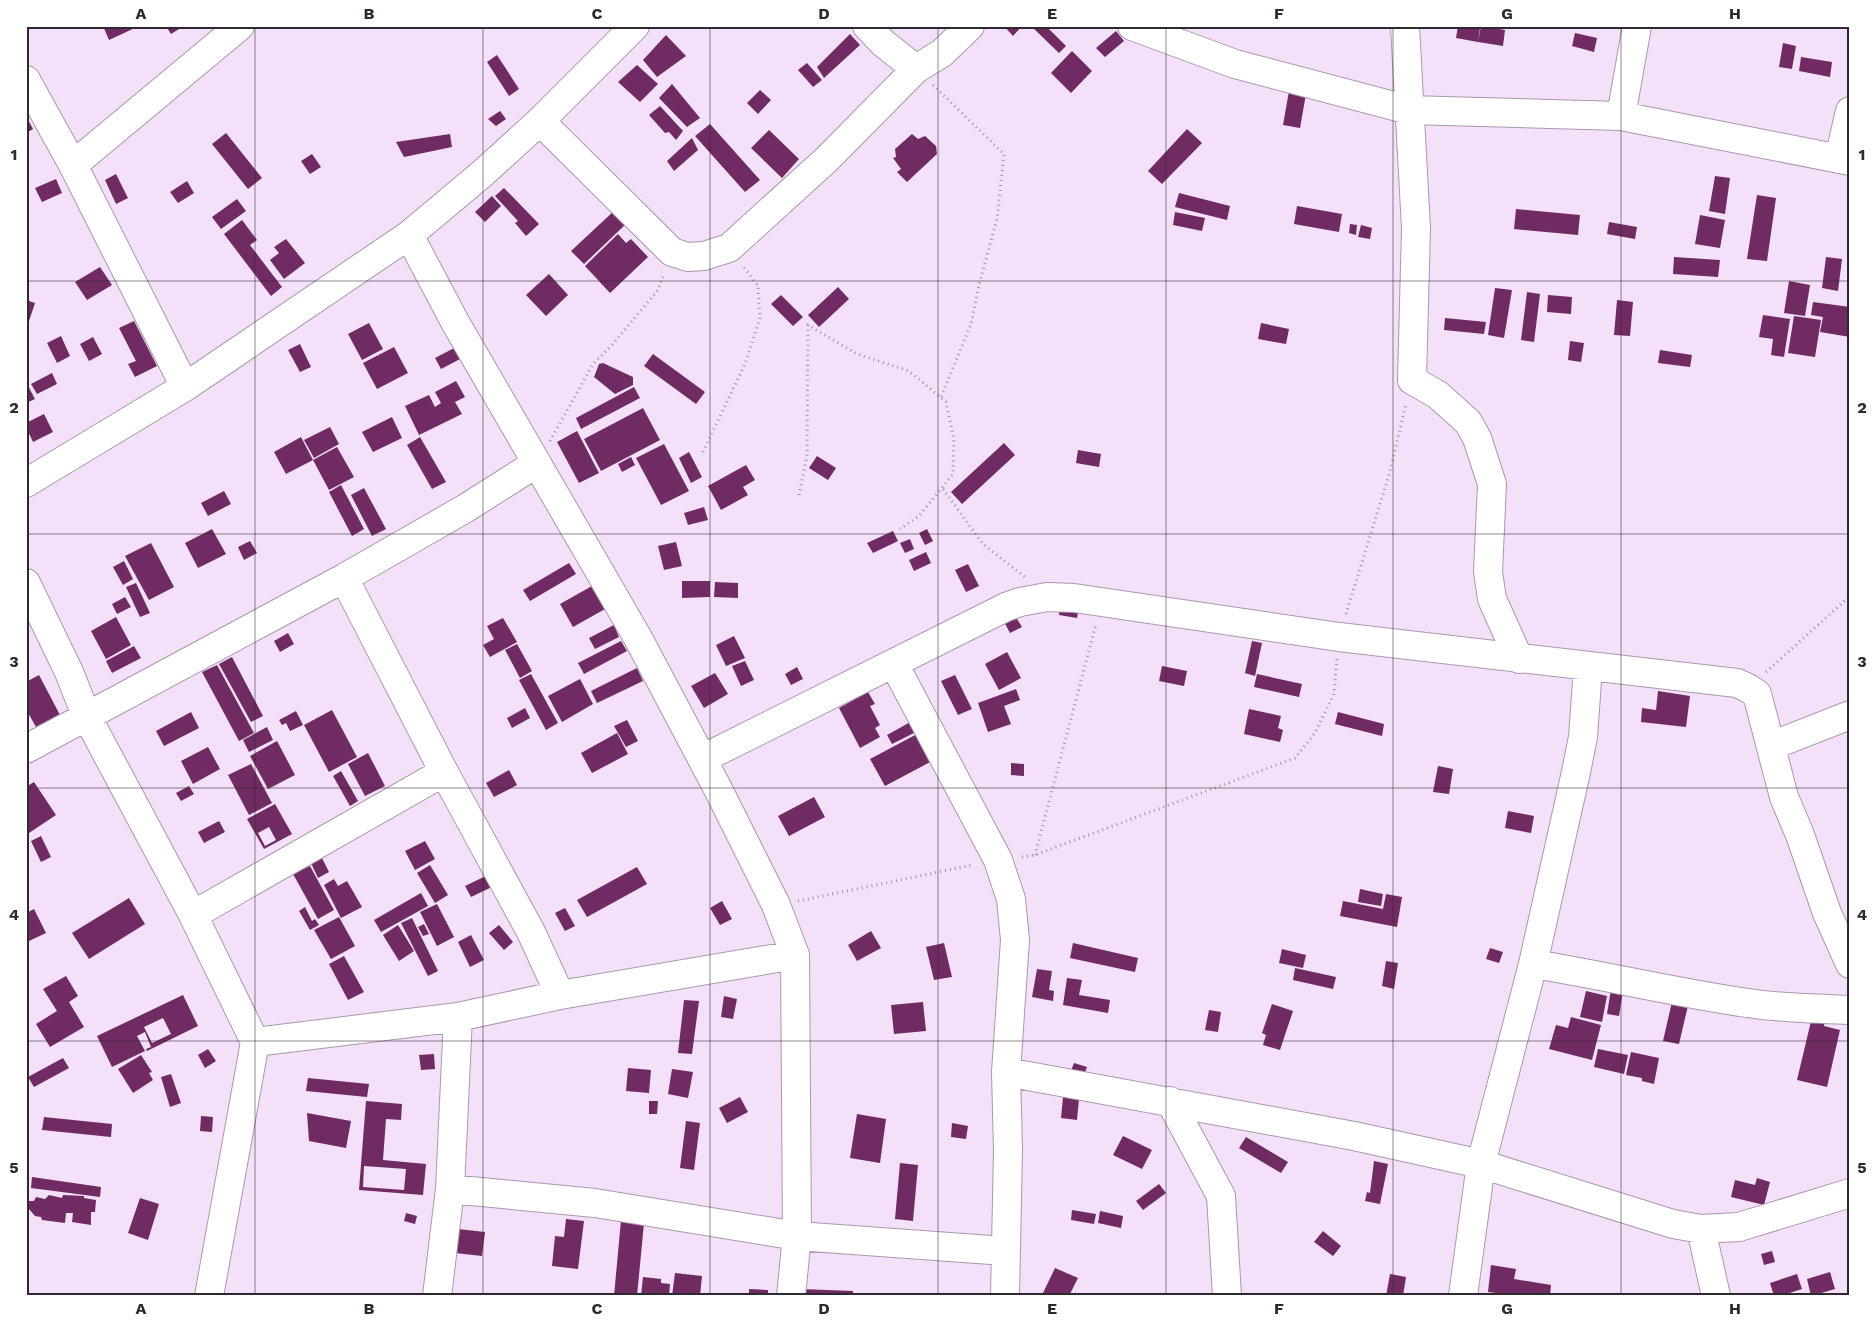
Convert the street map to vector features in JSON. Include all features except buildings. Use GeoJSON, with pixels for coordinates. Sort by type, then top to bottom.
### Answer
{"type":"FeatureCollection","features":[{"type":"Feature","properties":{"kind":"street"},"geometry":{"type":"LineString","coordinates":[[73,165],[240,26]]}},
{"type":"Feature","properties":{"kind":"street"},"geometry":{"type":"LineString","coordinates":[[26,483],[185,387],[409,235],[484,173],[540,121],[635,26]]}},
{"type":"Feature","properties":{"kind":"street"},"geometry":{"type":"LineString","coordinates":[[867,26],[916,69]]}},
{"type":"Feature","properties":{"kind":"street"},"geometry":{"type":"LineString","coordinates":[[540,121],[672,252],[688,257],[704,256],[729,248],[826,160],[916,69],[942,53],[970,26]]}},
{"type":"Feature","properties":{"kind":"street"},"geometry":{"type":"LineString","coordinates":[[1132,26],[1235,64],[1408,110],[1621,116],[1844,160],[1850,111]]}},
{"type":"Feature","properties":{"kind":"street"},"geometry":{"type":"LineString","coordinates":[[1405,26],[1408,110],[1416,228],[1412,380],[1438,396],[1468,422],[1477,438],[1492,484],[1488,572],[1492,599],[1518,659]]}},
{"type":"Feature","properties":{"kind":"street"},"geometry":{"type":"LineString","coordinates":[[1621,116],[1637,26]]}},
{"type":"Feature","properties":{"kind":"street"},"geometry":{"type":"LineString","coordinates":[[26,80],[73,165],[185,387]]}},
{"type":"Feature","properties":{"kind":"street"},"geometry":{"type":"LineString","coordinates":[[409,235],[455,322],[638,638],[776,905],[794,955],[797,1236],[791,1296]]}},
{"type":"Feature","properties":{"kind":"street"},"geometry":{"type":"LineString","coordinates":[[26,749],[86,715],[344,578],[466,508],[537,464]]}},
{"type":"Feature","properties":{"kind":"street"},"geometry":{"type":"LineString","coordinates":[[344,578],[444,772],[531,932],[560,995]]}},
{"type":"Feature","properties":{"kind":"street"},"geometry":{"type":"LineString","coordinates":[[26,583],[69,672],[86,715],[193,915],[255,1042],[209,1296]]}},
{"type":"Feature","properties":{"kind":"street"},"geometry":{"type":"LineString","coordinates":[[702,759],[1006,607],[1020,602],[1048,597],[1102,602],[1339,637],[1737,683],[1757,694],[1784,797],[1800,835],[1827,913],[1850,964]]}},
{"type":"Feature","properties":{"kind":"street"},"geometry":{"type":"LineString","coordinates":[[894,664],[998,860],[1011,899],[1015,940],[1006,1072],[1008,1150],[1005,1296]]}},
{"type":"Feature","properties":{"kind":"street"},"geometry":{"type":"LineString","coordinates":[[1463,1296],[1481,1164],[1533,964],[1580,755],[1588,667]]}},
{"type":"Feature","properties":{"kind":"street"},"geometry":{"type":"LineString","coordinates":[[1771,746],[1850,715]]}},
{"type":"Feature","properties":{"kind":"street"},"geometry":{"type":"LineString","coordinates":[[193,915],[444,772]]}},
{"type":"Feature","properties":{"kind":"street"},"geometry":{"type":"LineString","coordinates":[[255,1042],[458,1017],[560,995],[794,955]]}},
{"type":"Feature","properties":{"kind":"street"},"geometry":{"type":"LineString","coordinates":[[1533,964],[1762,1005],[1850,1010]]}},
{"type":"Feature","properties":{"kind":"street"},"geometry":{"type":"LineString","coordinates":[[437,1296],[450,1189],[458,1017]]}},
{"type":"Feature","properties":{"kind":"street"},"geometry":{"type":"LineString","coordinates":[[1006,1072],[1354,1136],[1481,1164],[1674,1224],[1701,1229],[1739,1227],[1850,1193]]}},
{"type":"Feature","properties":{"kind":"street"},"geometry":{"type":"LineString","coordinates":[[1170,1101],[1221,1196],[1227,1296]]}},
{"type":"Feature","properties":{"kind":"street"},"geometry":{"type":"LineString","coordinates":[[450,1189],[596,1203],[797,1236],[1005,1251]]}},
{"type":"Feature","properties":{"kind":"street"},"geometry":{"type":"LineString","coordinates":[[1701,1229],[1716,1296]]}},
{"type":"Feature","properties":{"kind":"path"},"geometry":{"type":"LineString","coordinates":[[916,69],[1004,154],[997,218],[979,285],[971,324],[941,397]]}},
{"type":"Feature","properties":{"kind":"path"},"geometry":{"type":"LineString","coordinates":[[703,452],[745,364],[760,318],[758,286],[729,248]]}},
{"type":"Feature","properties":{"kind":"path"},"geometry":{"type":"LineString","coordinates":[[537,464],[593,364],[612,345],[658,290],[672,252]]}},
{"type":"Feature","properties":{"kind":"path"},"geometry":{"type":"LineString","coordinates":[[799,495],[807,456],[808,325],[857,354],[909,371],[946,402],[954,438],[953,474],[919,516],[900,528]]}},
{"type":"Feature","properties":{"kind":"path"},"geometry":{"type":"LineString","coordinates":[[776,905],[998,860],[1035,855],[1295,758],[1315,733],[1334,694],[1339,637],[1389,475],[1412,380]]}},
{"type":"Feature","properties":{"kind":"path"},"geometry":{"type":"LineString","coordinates":[[942,489],[983,544],[1048,597]]}},
{"type":"Feature","properties":{"kind":"path"},"geometry":{"type":"LineString","coordinates":[[1748,688],[1850,596]]}},
{"type":"Feature","properties":{"kind":"path"},"geometry":{"type":"LineString","coordinates":[[1035,855],[1102,602]]}}]}
